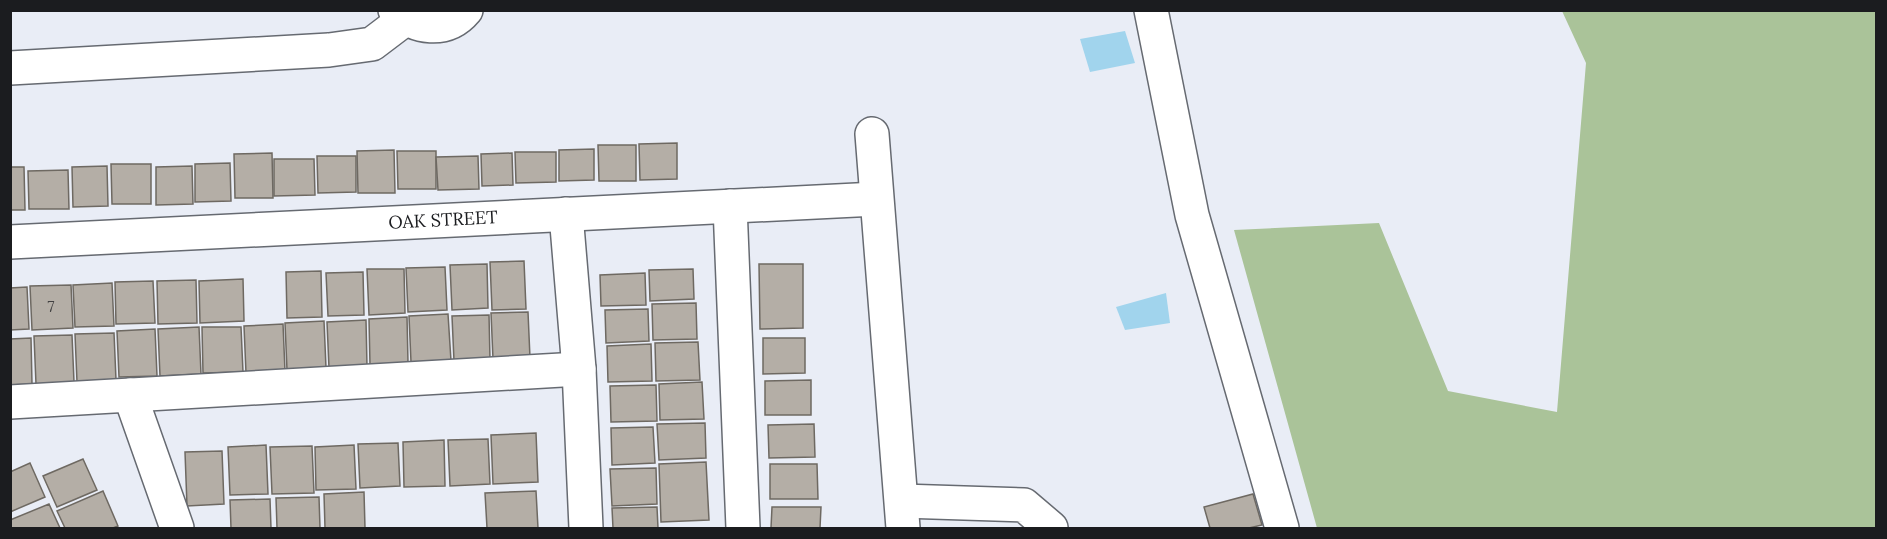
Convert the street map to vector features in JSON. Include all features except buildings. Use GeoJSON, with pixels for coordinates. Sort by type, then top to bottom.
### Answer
{"type":"FeatureCollection","features":[{"type":"Feature","properties":{"kind":"street"},"geometry":{"type":"LineString","coordinates":[[10,68],[328,50],[372,44],[400,15],[419,25],[435,26],[450,23],[466,10]]}},
{"type":"Feature","properties":{"kind":"street"},"geometry":{"type":"LineString","coordinates":[[1151,10],[1192,215],[1282,528]]}},
{"type":"Feature","properties":{"kind":"street"},"geometry":{"type":"LineString","coordinates":[[872,134],[902,515],[1024,505],[1051,528]]}},
{"type":"Feature","properties":{"kind":"street","name":"OAK STREET"},"geometry":{"type":"LineString","coordinates":[[10,242],[876,199]]}},
{"type":"Feature","properties":{"kind":"street"},"geometry":{"type":"LineString","coordinates":[[730,206],[743,528]]}},
{"type":"Feature","properties":{"kind":"street"},"geometry":{"type":"LineString","coordinates":[[566,214],[579,369],[586,528]]}},
{"type":"Feature","properties":{"kind":"street"},"geometry":{"type":"LineString","coordinates":[[10,402],[579,369]]}},
{"type":"Feature","properties":{"kind":"street"},"geometry":{"type":"LineString","coordinates":[[130,395],[177,528]]}},
{"type":"Feature","properties":{"kind":"green space"},"geometry":{"type":"Polygon","coordinates":[[[1562,11],[1876,11],[1876,528],[1317,528],[1234,230],[1379,223],[1448,391],[1557,412],[1586,63],[1562,11]]]}},
{"type":"Feature","properties":{"kind":"water"},"geometry":{"type":"Polygon","coordinates":[[[1125,31],[1135,63],[1090,72],[1080,39],[1125,31]]]}},
{"type":"Feature","properties":{"kind":"water"},"geometry":{"type":"Polygon","coordinates":[[[1166,293],[1170,323],[1125,330],[1116,307],[1166,293]]]}}]}
